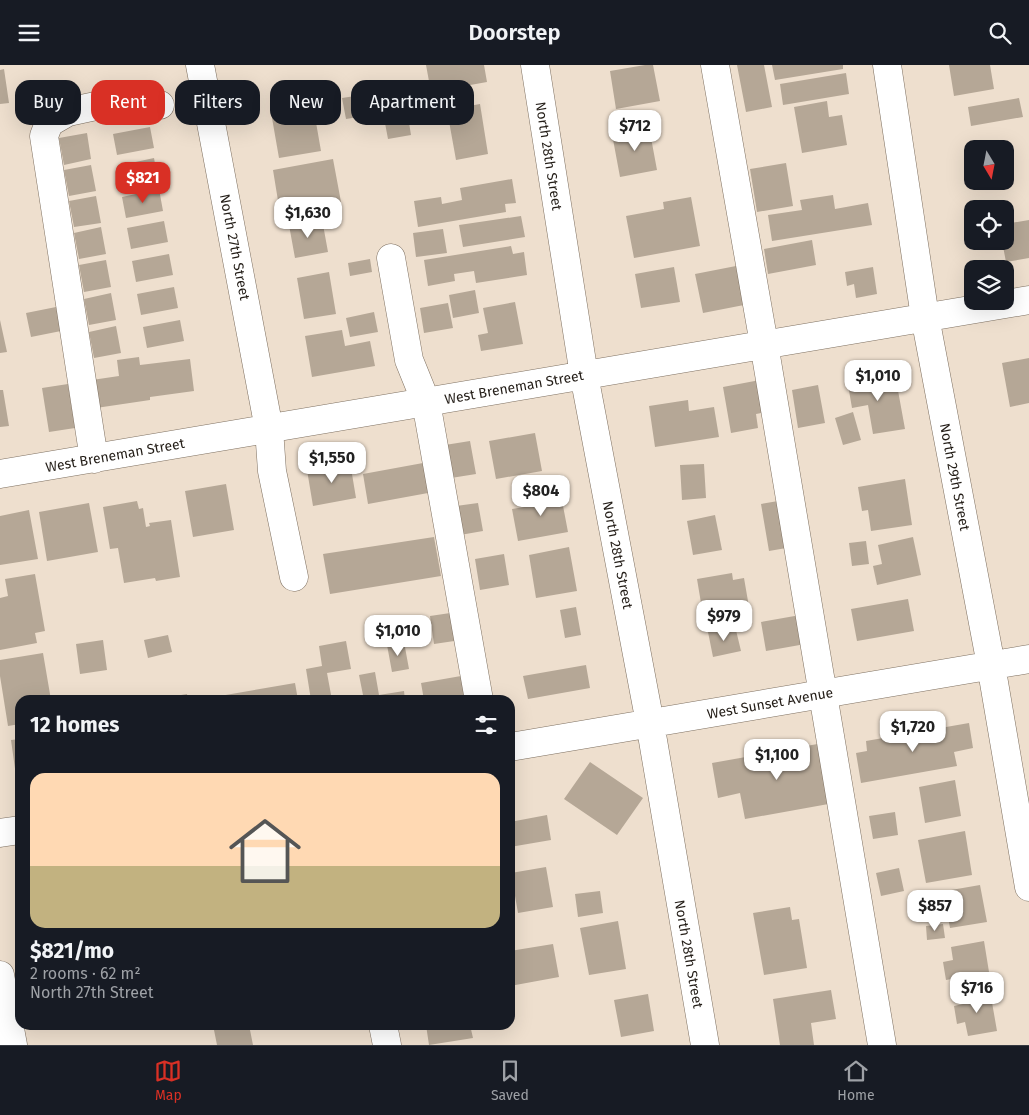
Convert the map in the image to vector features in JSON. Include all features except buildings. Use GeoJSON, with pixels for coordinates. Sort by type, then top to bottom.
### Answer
{"type":"FeatureCollection","features":[{"type":"Feature","properties":{"kind":"street","name":"North 27th Street"},"geometry":{"type":"LineString","coordinates":[[200,65],[269,429],[272,471],[294,577]]}},
{"type":"Feature","properties":{"kind":"street","name":"North 28th Street"},"geometry":{"type":"LineString","coordinates":[[535,65],[584,375],[650,723],[705,1045]]}},
{"type":"Feature","properties":{"kind":"street"},"geometry":{"type":"LineString","coordinates":[[715,65],[882,1045]]}},
{"type":"Feature","properties":{"kind":"street","name":"North 29th Street"},"geometry":{"type":"LineString","coordinates":[[886,65],[925,317],[991,665],[1029,887]]}},
{"type":"Feature","properties":{"kind":"street"},"geometry":{"type":"LineString","coordinates":[[91,107],[68,112],[49,123],[44,137],[94,459]]}},
{"type":"Feature","properties":{"kind":"street"},"geometry":{"type":"LineString","coordinates":[[391,257],[410,360],[426,402],[478,695]]}},
{"type":"Feature","properties":{"kind":"street","name":"West Breneman Street"},"geometry":{"type":"LineString","coordinates":[[0,475],[1029,300]]}},
{"type":"Feature","properties":{"kind":"street","name":"West Sunset Avenue"},"geometry":{"type":"LineString","coordinates":[[515,746],[1029,659]]}},
{"type":"Feature","properties":{"kind":"street"},"geometry":{"type":"LineString","coordinates":[[0,833],[15,831]]}},
{"type":"Feature","properties":{"kind":"street"},"geometry":{"type":"LineString","coordinates":[[0,975],[13,1045]]}},
{"type":"Feature","properties":{"kind":"street"},"geometry":{"type":"LineString","coordinates":[[384,1030],[387,1045]]}}]}
